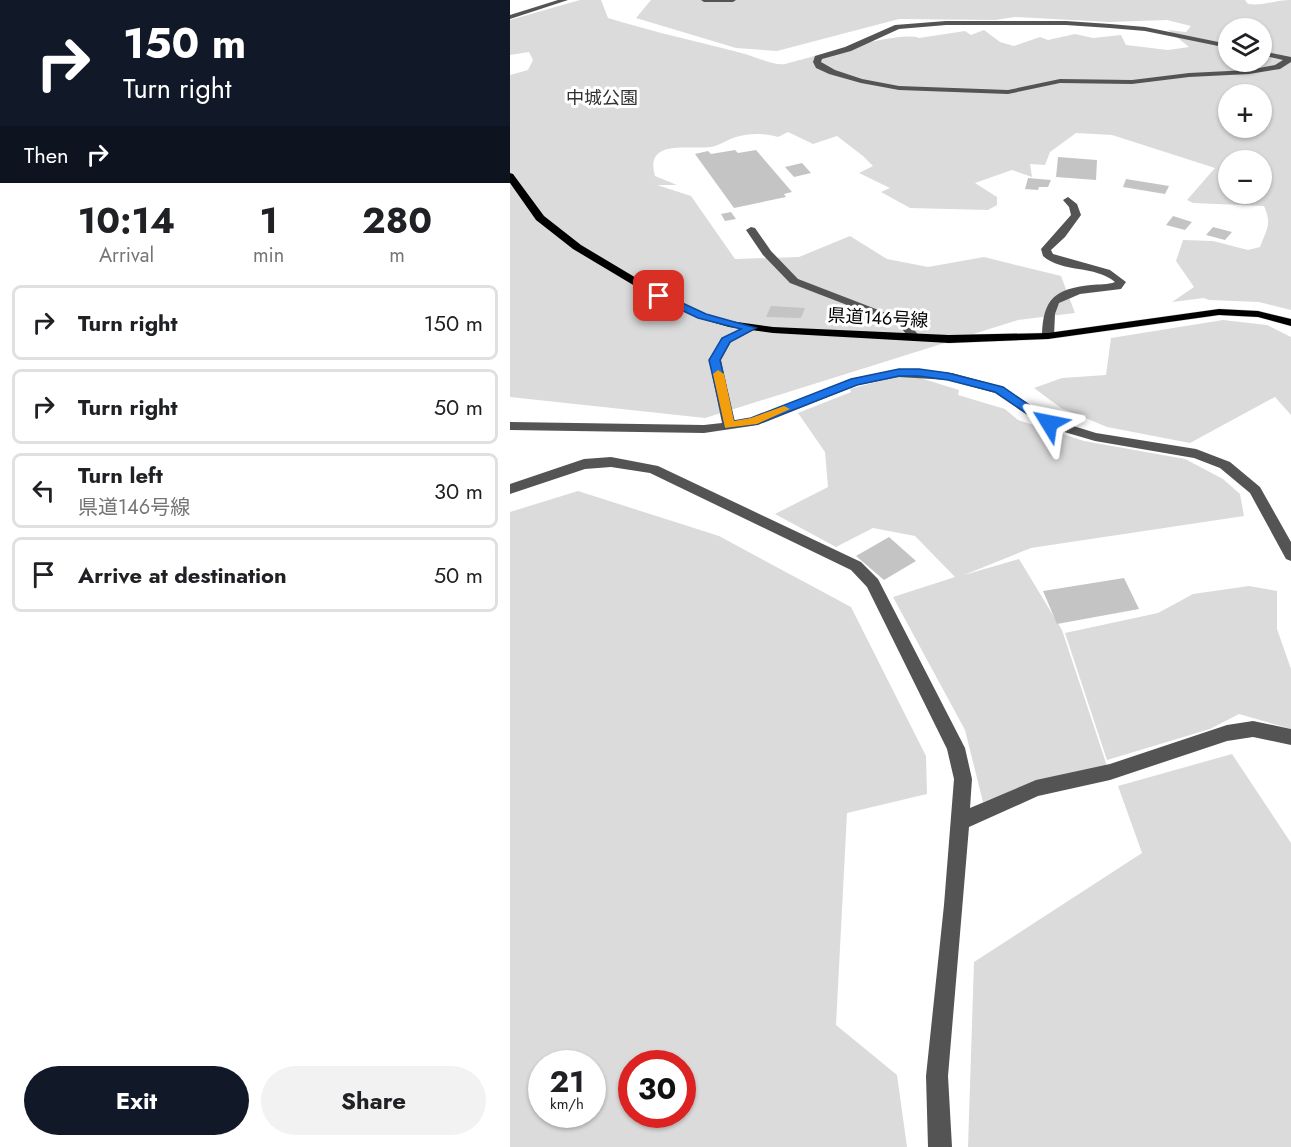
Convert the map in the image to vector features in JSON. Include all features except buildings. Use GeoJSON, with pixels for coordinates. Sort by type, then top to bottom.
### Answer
{"type":"FeatureCollection","features":[{"type":"Feature","properties":{"kind":"main road","name":"県道146号線"},"geometry":{"type":"LineString","coordinates":[[510,176],[540,218],[578,247],[659,296],[691,311],[729,324],[750,328],[949,339],[1048,336],[1219,312],[1258,314],[1291,323]]}},
{"type":"Feature","properties":{"kind":"street"},"geometry":{"type":"LineString","coordinates":[[510,17],[565,0]]}},
{"type":"Feature","properties":{"kind":"street"},"geometry":{"type":"LineString","coordinates":[[704,0],[733,0]]}},
{"type":"Feature","properties":{"kind":"street"},"geometry":{"type":"LineString","coordinates":[[1218,44],[1145,29],[1110,26],[1056,23],[946,23],[887,31],[858,45],[818,58],[817,62],[819,66],[832,72],[899,88],[1008,92],[1060,81],[1132,82],[1189,75],[1249,72]]}},
{"type":"Feature","properties":{"kind":"street"},"geometry":{"type":"LineString","coordinates":[[1272,55],[1291,59]]}},
{"type":"Feature","properties":{"kind":"street"},"geometry":{"type":"LineString","coordinates":[[1272,68],[1291,59]]}},
{"type":"Feature","properties":{"kind":"street"},"geometry":{"type":"LineString","coordinates":[[1048,336],[1051,306],[1059,298],[1081,290],[1117,287],[1121,282],[1116,275],[1068,264],[1048,256],[1046,249],[1061,235],[1076,214],[1074,206],[1068,200]]}},
{"type":"Feature","properties":{"kind":"street"},"geometry":{"type":"LineString","coordinates":[[752,230],[767,253],[794,280],[903,323],[914,337]]}},
{"type":"Feature","properties":{"kind":"street"},"geometry":{"type":"LineString","coordinates":[[729,426],[715,360],[726,340],[750,328]]}},
{"type":"Feature","properties":{"kind":"street"},"geometry":{"type":"LineString","coordinates":[[510,426],[704,429],[753,422],[855,382],[899,373],[948,376],[999,390],[1049,423],[1095,437],[1196,454],[1225,465],[1255,490],[1291,555]]}},
{"type":"Feature","properties":{"kind":"street"},"geometry":{"type":"LineString","coordinates":[[510,489],[584,464],[611,462],[653,469],[856,566],[873,583],[956,748],[963,779],[937,1076],[940,1147]]}},
{"type":"Feature","properties":{"kind":"street"},"geometry":{"type":"LineString","coordinates":[[960,822],[1036,788],[1110,772],[1227,733],[1253,729],[1291,737]]}},
{"type":"Feature","properties":{"kind":"green space","name":"中城公園"},"geometry":{"type":"Polygon","coordinates":[[[580,0],[601,0],[608,18],[771,63],[785,64],[875,41],[919,38],[965,31],[971,35],[984,30],[1000,42],[1014,46],[1040,37],[1048,40],[1075,34],[1093,38],[1121,35],[1126,45],[1168,50],[1189,47],[1168,30],[1186,32],[1191,26],[1167,20],[1109,22],[1015,17],[995,20],[899,19],[777,51],[736,48],[636,18],[651,0],[1245,0],[1248,4],[1264,4],[1291,0],[1291,310],[1259,302],[1204,298],[1172,302],[1194,287],[1176,261],[1183,240],[1213,241],[1248,250],[1260,247],[1266,231],[1268,218],[1264,206],[1193,203],[1187,200],[1215,168],[1112,135],[1076,133],[1050,152],[1045,165],[1030,164],[1032,177],[1012,170],[975,183],[997,197],[997,205],[988,210],[910,208],[881,192],[890,188],[859,173],[873,166],[837,136],[813,144],[788,132],[778,137],[750,134],[738,136],[711,147],[671,148],[656,156],[653,164],[655,176],[677,185],[657,185],[691,196],[735,259],[799,257],[850,236],[887,259],[928,267],[984,257],[1061,276],[1075,313],[1018,320],[705,418],[510,397],[510,75],[528,70],[533,60],[529,52],[510,55],[510,20],[580,0]]]}},
{"type":"Feature","properties":{"kind":"green space"},"geometry":{"type":"Polygon","coordinates":[[[1223,320],[1267,325],[1291,337],[1291,415],[1275,397],[1190,443],[1107,427],[1061,408],[1034,388],[1062,378],[1106,375],[1111,338],[1223,320]]]}},
{"type":"Feature","properties":{"kind":"green space"},"geometry":{"type":"Polygon","coordinates":[[[898,376],[917,377],[959,390],[958,395],[1005,409],[1018,420],[1084,441],[1185,459],[1223,479],[1240,494],[1244,516],[1031,548],[964,575],[1019,559],[1062,630],[1107,766],[1031,784],[983,802],[965,730],[893,597],[955,577],[915,536],[873,528],[836,547],[775,514],[828,487],[825,452],[798,413],[851,392],[850,389],[898,376]]]}},
{"type":"Feature","properties":{"kind":"green space"},"geometry":{"type":"Polygon","coordinates":[[[578,491],[719,536],[851,607],[926,756],[927,794],[847,813],[836,1025],[897,1075],[907,1147],[510,1147],[510,512],[578,491]]]}},
{"type":"Feature","properties":{"kind":"green space"},"geometry":{"type":"Polygon","coordinates":[[[1249,586],[1277,591],[1277,629],[1291,669],[1291,729],[1239,714],[1210,729],[1107,760],[1065,633],[1158,613],[1193,594],[1249,586]]]}},
{"type":"Feature","properties":{"kind":"green space"},"geometry":{"type":"Polygon","coordinates":[[[1232,754],[1291,843],[1291,1147],[968,1147],[974,962],[1142,853],[1118,786],[1232,754]]]}},
{"type":"Feature","properties":{"kind":"slow traffic"},"geometry":{"type":"LineString","coordinates":[[718,374],[729,426],[753,422],[784,409]]}},
{"type":"Feature","properties":{"kind":"route"},"geometry":{"type":"LineString","coordinates":[[659,296],[702,316],[750,328],[726,340],[715,360],[729,426],[753,422],[855,382],[899,373],[919,372],[948,376],[999,390],[1049,423]]}}]}
